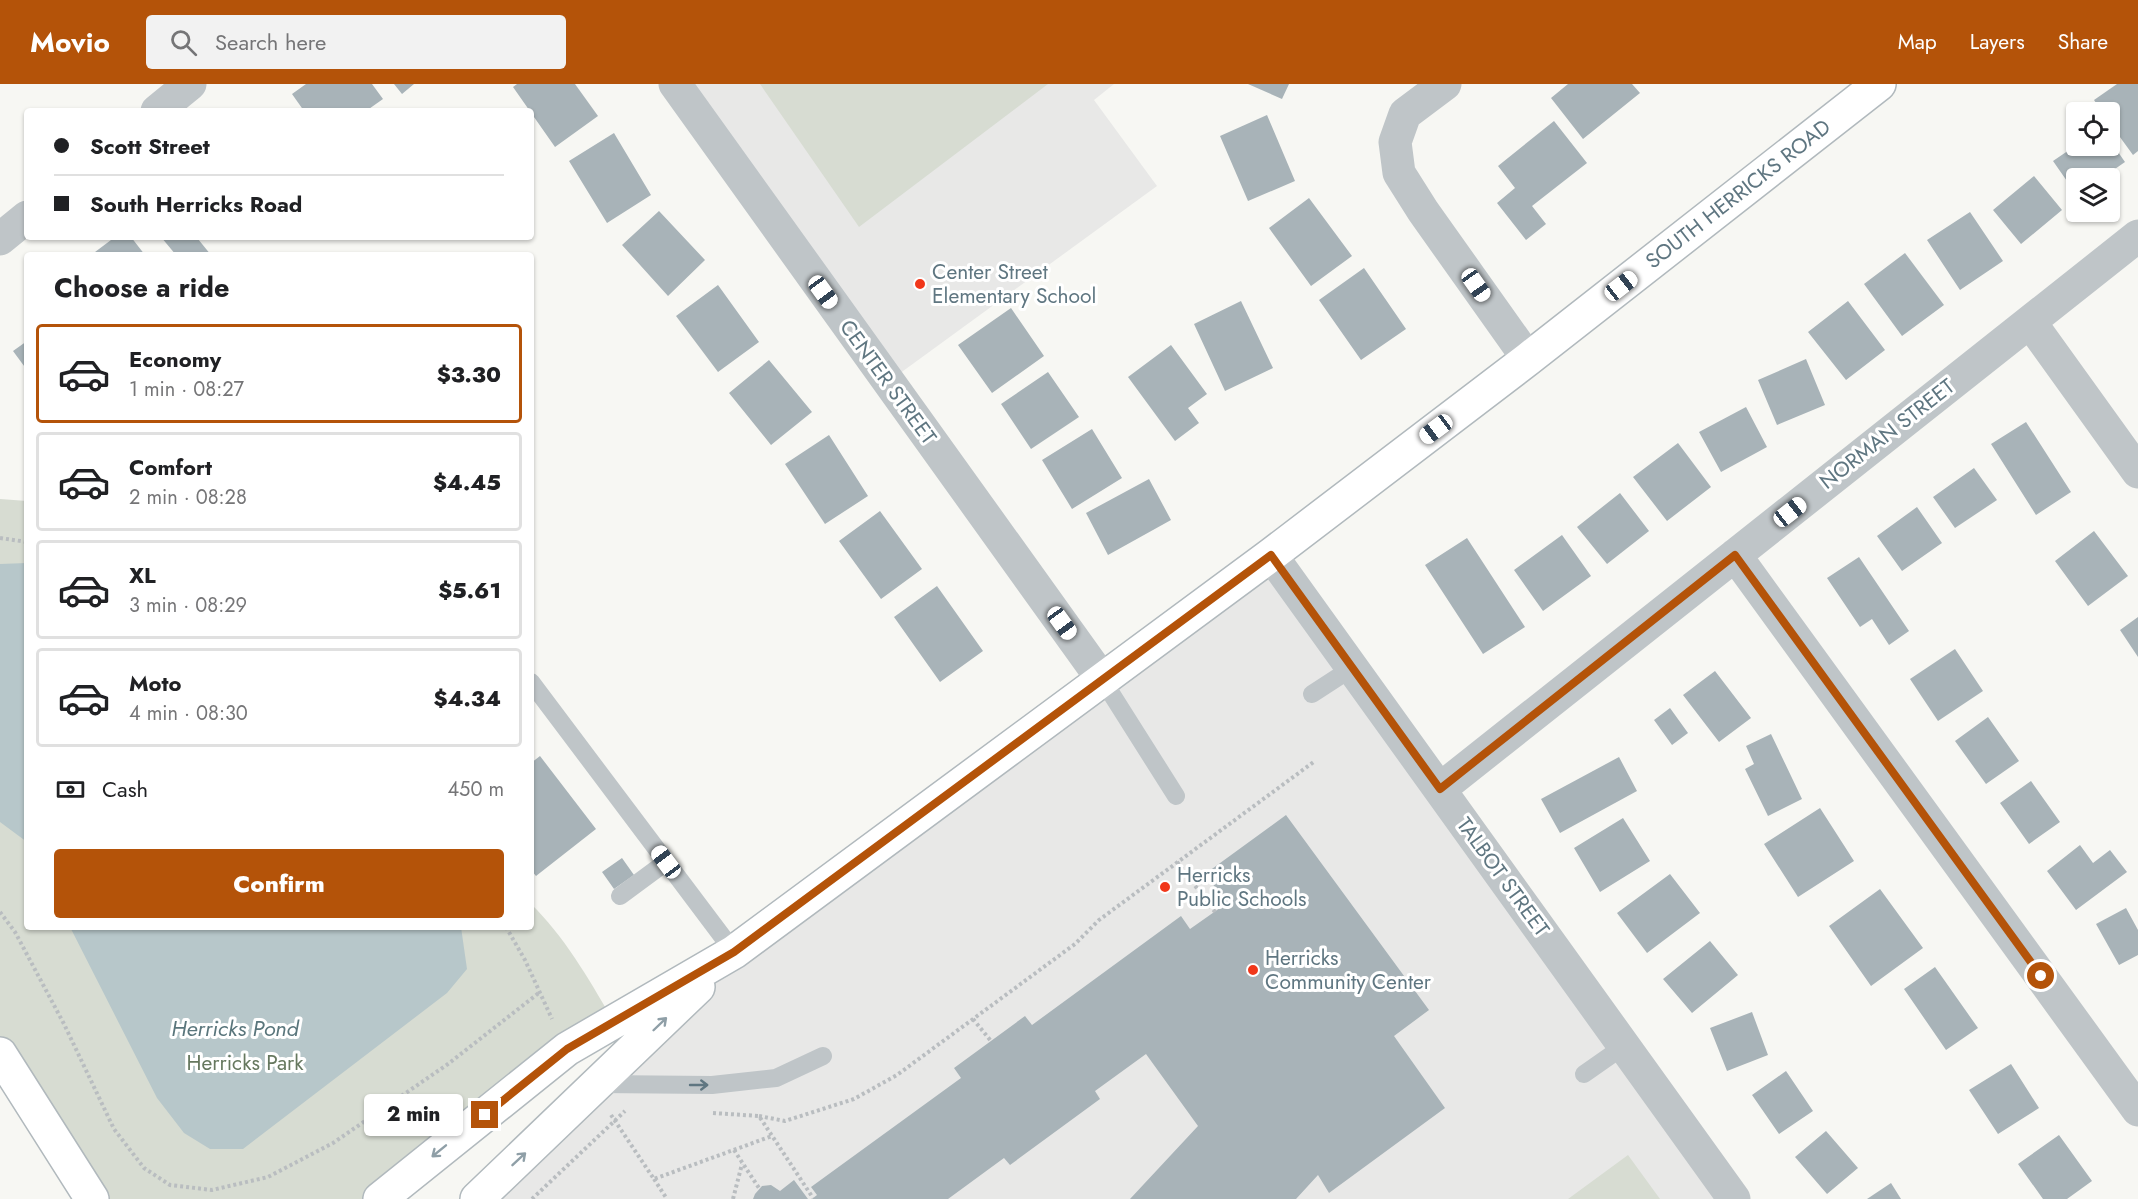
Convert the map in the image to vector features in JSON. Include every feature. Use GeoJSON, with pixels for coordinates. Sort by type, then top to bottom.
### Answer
{"type":"FeatureCollection","features":[{"type":"Feature","properties":{"kind":"main road","name":"SOUTH HERRICKS ROAD"},"geometry":{"type":"LineString","coordinates":[[380,1199],[567,1049],[734,952],[1271,555],[1528,359],[1879,84]]}},
{"type":"Feature","properties":{"kind":"main road","name":"SOUTH HERRICKS ROAD"},"geometry":{"type":"LineString","coordinates":[[477,1199],[734,952]]}},
{"type":"Feature","properties":{"kind":"main road"},"geometry":{"type":"LineString","coordinates":[[0,1054],[92,1199]]}},
{"type":"Feature","properties":{"kind":"street"},"geometry":{"type":"LineString","coordinates":[[161,108],[190,84]]}},
{"type":"Feature","properties":{"kind":"street","name":"CENTER STREET"},"geometry":{"type":"LineString","coordinates":[[675,84],[1102,679]]}},
{"type":"Feature","properties":{"kind":"street"},"geometry":{"type":"LineString","coordinates":[[1445,84],[1405,114],[1395,142],[1399,173],[1528,359]]}},
{"type":"Feature","properties":{"kind":"street"},"geometry":{"type":"LineString","coordinates":[[0,239],[24,219]]}},
{"type":"Feature","properties":{"kind":"street","name":"NORMAN STREET"},"geometry":{"type":"LineString","coordinates":[[1440,789],[2138,236]]}},
{"type":"Feature","properties":{"kind":"street"},"geometry":{"type":"LineString","coordinates":[[2030,322],[2138,472]]}},
{"type":"Feature","properties":{"kind":"street","name":"TALBOT STREET"},"geometry":{"type":"LineString","coordinates":[[1271,555],[1734,1199]]}},
{"type":"Feature","properties":{"kind":"street"},"geometry":{"type":"LineString","coordinates":[[1735,555],[2138,1110]]}},
{"type":"Feature","properties":{"kind":"lane"},"geometry":{"type":"LineString","coordinates":[[1312,694],[1352,668]]}},
{"type":"Feature","properties":{"kind":"lane"},"geometry":{"type":"LineString","coordinates":[[1102,679],[1176,796]]}},
{"type":"Feature","properties":{"kind":"lane"},"geometry":{"type":"LineString","coordinates":[[534,686],[734,952]]}},
{"type":"Feature","properties":{"kind":"lane"},"geometry":{"type":"LineString","coordinates":[[620,896],[666,862]]}},
{"type":"Feature","properties":{"kind":"lane"},"geometry":{"type":"LineString","coordinates":[[1584,1074],[1624,1046]]}},
{"type":"Feature","properties":{"kind":"lane"},"geometry":{"type":"LineString","coordinates":[[598,1084],[712,1085],[776,1078],[824,1056]]}},
{"type":"Feature","properties":{"kind":"path"},"geometry":{"type":"LineString","coordinates":[[0,538],[24,542]]}},
{"type":"Feature","properties":{"kind":"path"},"geometry":{"type":"LineString","coordinates":[[759,1116],[785,1121],[854,1099],[897,1075],[1074,944],[1099,920],[1315,761]]}},
{"type":"Feature","properties":{"kind":"path"},"geometry":{"type":"LineString","coordinates":[[1177,862],[1215,912]]}},
{"type":"Feature","properties":{"kind":"path"},"geometry":{"type":"LineString","coordinates":[[0,912],[15,932],[64,1024],[114,1129],[144,1168],[170,1185],[212,1190],[268,1177],[333,1143],[448,1064],[540,992]]}},
{"type":"Feature","properties":{"kind":"path"},"geometry":{"type":"LineString","coordinates":[[508,930],[525,960],[567,1049]]}},
{"type":"Feature","properties":{"kind":"path"},"geometry":{"type":"LineString","coordinates":[[973,1019],[992,1041]]}},
{"type":"Feature","properties":{"kind":"path"},"geometry":{"type":"LineString","coordinates":[[598,1084],[614,1121],[667,1199]]}},
{"type":"Feature","properties":{"kind":"path"},"geometry":{"type":"LineString","coordinates":[[532,1199],[626,1109]]}},
{"type":"Feature","properties":{"kind":"path"},"geometry":{"type":"LineString","coordinates":[[654,1179],[772,1136],[813,1198]]}},
{"type":"Feature","properties":{"kind":"path"},"geometry":{"type":"LineString","coordinates":[[734,1150],[759,1188]]}},
{"type":"Feature","properties":{"kind":"path"},"geometry":{"type":"LineString","coordinates":[[733,1199],[742,1163]]}},
{"type":"Feature","properties":{"kind":"shaded area","name":"Center Street Elementary School"},"geometry":{"type":"Polygon","coordinates":[[[675,84],[1114,84],[1094,100],[1157,186],[888,382],[675,84]]]}},
{"type":"Feature","properties":{"kind":"shaded area","name":"Herricks Public Schools"},"geometry":{"type":"Polygon","coordinates":[[[1271,555],[1734,1199],[477,1199],[734,952],[1271,555]]]}},
{"type":"Feature","properties":{"kind":"green space"},"geometry":{"type":"Polygon","coordinates":[[[760,84],[1048,84],[859,227],[760,84]]]}},
{"type":"Feature","properties":{"kind":"green space","name":"Herricks Park"},"geometry":{"type":"Polygon","coordinates":[[[0,499],[24,501],[24,930],[534,930],[534,907],[566,945],[614,1022],[380,1199],[91,1199],[0,1056],[0,499]]]}},
{"type":"Feature","properties":{"kind":"green space"},"geometry":{"type":"Polygon","coordinates":[[[1628,1155],[1660,1199],[1568,1199],[1628,1155]]]}},
{"type":"Feature","properties":{"kind":"water"},"geometry":{"type":"Polygon","coordinates":[[[24,563],[24,840],[0,822],[0,564],[24,563]]]}},
{"type":"Feature","properties":{"kind":"water","name":"Herricks Pond"},"geometry":{"type":"Polygon","coordinates":[[[72,930],[461,930],[467,969],[447,993],[243,1149],[210,1149],[184,1133],[157,1098],[72,930]]]}},
{"type":"Feature","properties":{"kind":"building"},"geometry":{"type":"Polygon","coordinates":[[[306,84],[372,84],[383,99],[370,108],[302,108],[292,94],[306,84]]]}},
{"type":"Feature","properties":{"kind":"building"},"geometry":{"type":"Polygon","coordinates":[[[394,84],[414,84],[402,94],[394,84]]]}},
{"type":"Feature","properties":{"kind":"building"},"geometry":{"type":"Polygon","coordinates":[[[517,84],[575,84],[598,116],[555,147],[534,117],[534,108],[528,108],[513,87],[517,84]]]}},
{"type":"Feature","properties":{"kind":"building"},"geometry":{"type":"Polygon","coordinates":[[[1248,84],[1289,84],[1282,99],[1248,84]]]}},
{"type":"Feature","properties":{"kind":"building"},"geometry":{"type":"Polygon","coordinates":[[[1568,84],[1632,84],[1640,93],[1583,139],[1551,98],[1568,84]]]}},
{"type":"Feature","properties":{"kind":"building"},"geometry":{"type":"Polygon","coordinates":[[[2117,84],[2138,84],[2138,151],[2133,155],[2120,137],[2120,102],[2095,102],[2094,100],[2117,84]]]}},
{"type":"Feature","properties":{"kind":"building"},"geometry":{"type":"Polygon","coordinates":[[[1267,115],[1295,181],[1248,201],[1220,136],[1267,115]]]}},
{"type":"Feature","properties":{"kind":"building"},"geometry":{"type":"Polygon","coordinates":[[[1554,121],[1587,163],[1532,206],[1546,224],[1526,240],[1497,203],[1515,188],[1498,166],[1554,121]]]}},
{"type":"Feature","properties":{"kind":"building"},"geometry":{"type":"Polygon","coordinates":[[[614,133],[651,195],[607,223],[569,161],[614,133]]]}},
{"type":"Feature","properties":{"kind":"building"},"geometry":{"type":"Polygon","coordinates":[[[2066,152],[2066,156],[2120,155],[2125,162],[2116,168],[2066,168],[2066,180],[2053,161],[2066,152]]]}},
{"type":"Feature","properties":{"kind":"building"},"geometry":{"type":"Polygon","coordinates":[[[2034,176],[2062,210],[2021,244],[1993,210],[2034,176]]]}},
{"type":"Feature","properties":{"kind":"building"},"geometry":{"type":"Polygon","coordinates":[[[1309,198],[1352,256],[1311,286],[1269,228],[1309,198]]]}},
{"type":"Feature","properties":{"kind":"building"},"geometry":{"type":"Polygon","coordinates":[[[659,211],[705,260],[668,296],[622,245],[659,211]]]}},
{"type":"Feature","properties":{"kind":"building"},"geometry":{"type":"Polygon","coordinates":[[[1970,212],[2003,261],[1960,290],[1927,240],[1970,212]]]}},
{"type":"Feature","properties":{"kind":"building"},"geometry":{"type":"Polygon","coordinates":[[[111,240],[133,240],[143,252],[95,252],[111,240]]]}},
{"type":"Feature","properties":{"kind":"building"},"geometry":{"type":"Polygon","coordinates":[[[164,240],[199,240],[209,252],[174,252],[164,240]]]}},
{"type":"Feature","properties":{"kind":"building"},"geometry":{"type":"Polygon","coordinates":[[[1905,253],[1944,305],[1902,336],[1864,284],[1905,253]]]}},
{"type":"Feature","properties":{"kind":"building"},"geometry":{"type":"Polygon","coordinates":[[[1364,268],[1406,329],[1361,360],[1319,300],[1364,268]]]}},
{"type":"Feature","properties":{"kind":"building"},"geometry":{"type":"Polygon","coordinates":[[[718,285],[759,342],[718,372],[676,316],[718,285]]]}},
{"type":"Feature","properties":{"kind":"building"},"geometry":{"type":"Polygon","coordinates":[[[1241,301],[1273,368],[1225,391],[1194,324],[1241,301]]]}},
{"type":"Feature","properties":{"kind":"building"},"geometry":{"type":"Polygon","coordinates":[[[1848,301],[1885,350],[1846,380],[1808,332],[1848,301]]]}},
{"type":"Feature","properties":{"kind":"building"},"geometry":{"type":"Polygon","coordinates":[[[1011,308],[1044,356],[992,393],[958,345],[1011,308]]]}},
{"type":"Feature","properties":{"kind":"building"},"geometry":{"type":"Polygon","coordinates":[[[24,343],[24,366],[13,351],[24,343]]]}},
{"type":"Feature","properties":{"kind":"building"},"geometry":{"type":"Polygon","coordinates":[[[1171,345],[1207,394],[1188,408],[1199,423],[1175,441],[1128,377],[1171,345]]]}},
{"type":"Feature","properties":{"kind":"building"},"geometry":{"type":"Polygon","coordinates":[[[1806,359],[1825,405],[1777,425],[1758,380],[1806,359]]]}},
{"type":"Feature","properties":{"kind":"building"},"geometry":{"type":"Polygon","coordinates":[[[769,360],[812,412],[771,445],[729,393],[769,360]]]}},
{"type":"Feature","properties":{"kind":"building"},"geometry":{"type":"Polygon","coordinates":[[[1048,372],[1079,417],[1031,449],[1001,404],[1048,372]]]}},
{"type":"Feature","properties":{"kind":"building"},"geometry":{"type":"Polygon","coordinates":[[[1746,407],[1767,447],[1721,472],[1699,432],[1746,407]]]}},
{"type":"Feature","properties":{"kind":"building"},"geometry":{"type":"Polygon","coordinates":[[[2026,422],[2071,492],[2036,515],[1991,444],[2026,422]]]}},
{"type":"Feature","properties":{"kind":"building"},"geometry":{"type":"Polygon","coordinates":[[[1092,429],[1122,478],[1072,509],[1042,460],[1092,429]]]}},
{"type":"Feature","properties":{"kind":"building"},"geometry":{"type":"Polygon","coordinates":[[[829,435],[868,496],[825,524],[785,464],[829,435]]]}},
{"type":"Feature","properties":{"kind":"building"},"geometry":{"type":"Polygon","coordinates":[[[1678,443],[1711,487],[1667,521],[1633,477],[1678,443]]]}},
{"type":"Feature","properties":{"kind":"building"},"geometry":{"type":"Polygon","coordinates":[[[1974,468],[1997,500],[1955,528],[1933,497],[1974,468]]]}},
{"type":"Feature","properties":{"kind":"building"},"geometry":{"type":"Polygon","coordinates":[[[1149,479],[1171,520],[1108,555],[1086,513],[1149,479]]]}},
{"type":"Feature","properties":{"kind":"building"},"geometry":{"type":"Polygon","coordinates":[[[1620,493],[1649,531],[1607,564],[1577,527],[1620,493]]]}},
{"type":"Feature","properties":{"kind":"building"},"geometry":{"type":"Polygon","coordinates":[[[1917,507],[1942,543],[1902,571],[1877,536],[1917,507]]]}},
{"type":"Feature","properties":{"kind":"building"},"geometry":{"type":"Polygon","coordinates":[[[880,511],[922,569],[881,599],[839,541],[880,511]]]}},
{"type":"Feature","properties":{"kind":"building"},"geometry":{"type":"Polygon","coordinates":[[[2094,531],[2128,576],[2088,606],[2055,561],[2094,531]]]}},
{"type":"Feature","properties":{"kind":"building"},"geometry":{"type":"Polygon","coordinates":[[[1562,535],[1591,576],[1543,611],[1514,570],[1562,535]]]}},
{"type":"Feature","properties":{"kind":"building"},"geometry":{"type":"Polygon","coordinates":[[[1467,538],[1525,627],[1483,654],[1425,565],[1467,538]]]}},
{"type":"Feature","properties":{"kind":"building"},"geometry":{"type":"Polygon","coordinates":[[[1859,557],[1909,631],[1889,645],[1872,619],[1860,627],[1827,578],[1859,557]]]}},
{"type":"Feature","properties":{"kind":"building"},"geometry":{"type":"Polygon","coordinates":[[[937,586],[983,651],[940,682],[894,617],[937,586]]]}},
{"type":"Feature","properties":{"kind":"building"},"geometry":{"type":"Polygon","coordinates":[[[2138,617],[2138,657],[2120,630],[2138,617]]]}},
{"type":"Feature","properties":{"kind":"building"},"geometry":{"type":"Polygon","coordinates":[[[1955,649],[1983,691],[1938,721],[1910,679],[1955,649]]]}},
{"type":"Feature","properties":{"kind":"building"},"geometry":{"type":"Polygon","coordinates":[[[1715,671],[1751,718],[1719,742],[1683,695],[1715,671]]]}},
{"type":"Feature","properties":{"kind":"building"},"geometry":{"type":"Polygon","coordinates":[[[1670,708],[1688,733],[1672,745],[1654,720],[1670,708]]]}},
{"type":"Feature","properties":{"kind":"building"},"geometry":{"type":"Polygon","coordinates":[[[1988,717],[2019,761],[1986,784],[1955,741],[1988,717]]]}},
{"type":"Feature","properties":{"kind":"building"},"geometry":{"type":"Polygon","coordinates":[[[1771,734],[1802,799],[1768,816],[1745,769],[1754,764],[1746,746],[1771,734]]]}},
{"type":"Feature","properties":{"kind":"building"},"geometry":{"type":"Polygon","coordinates":[[[540,756],[596,829],[536,876],[534,874],[534,761],[540,756]]]}},
{"type":"Feature","properties":{"kind":"building"},"geometry":{"type":"Polygon","coordinates":[[[1619,757],[1637,791],[1560,833],[1541,799],[1619,757]]]}},
{"type":"Feature","properties":{"kind":"building"},"geometry":{"type":"Polygon","coordinates":[[[2031,781],[2060,822],[2029,844],[2000,803],[2031,781]]]}},
{"type":"Feature","properties":{"kind":"building"},"geometry":{"type":"Polygon","coordinates":[[[1820,808],[1854,861],[1798,897],[1764,844],[1820,808]]]}},
{"type":"Feature","properties":{"kind":"building","name":"Herricks Community Center"},"geometry":{"type":"Polygon","coordinates":[[[1286,815],[1429,1010],[1394,1036],[1445,1108],[1329,1193],[1318,1175],[1296,1199],[1130,1199],[1198,1126],[1146,1054],[1095,1091],[1100,1099],[1010,1165],[1004,1158],[948,1199],[812,1199],[817,1195],[811,1187],[961,1078],[954,1068],[1025,1016],[1032,1025],[1181,916],[1190,929],[1227,903],[1205,874],[1286,815]]]}},
{"type":"Feature","properties":{"kind":"building"},"geometry":{"type":"Polygon","coordinates":[[[1623,818],[1650,861],[1600,892],[1574,848],[1623,818]]]}},
{"type":"Feature","properties":{"kind":"building"},"geometry":{"type":"Polygon","coordinates":[[[2080,845],[2093,863],[2110,850],[2127,872],[2076,910],[2047,871],[2080,845]]]}},
{"type":"Feature","properties":{"kind":"building"},"geometry":{"type":"Polygon","coordinates":[[[622,858],[634,875],[614,889],[602,872],[622,858]]]}},
{"type":"Feature","properties":{"kind":"building"},"geometry":{"type":"Polygon","coordinates":[[[1670,874],[1700,913],[1647,953],[1617,913],[1670,874]]]}},
{"type":"Feature","properties":{"kind":"building"},"geometry":{"type":"Polygon","coordinates":[[[1880,889],[1923,948],[1871,986],[1829,926],[1880,889]]]}},
{"type":"Feature","properties":{"kind":"building"},"geometry":{"type":"Polygon","coordinates":[[[2126,908],[2138,930],[2138,955],[2119,965],[2096,924],[2126,908]]]}},
{"type":"Feature","properties":{"kind":"building"},"geometry":{"type":"Polygon","coordinates":[[[1710,941],[1738,975],[1692,1013],[1663,979],[1710,941]]]}},
{"type":"Feature","properties":{"kind":"building"},"geometry":{"type":"Polygon","coordinates":[[[1935,967],[1978,1028],[1946,1050],[1904,989],[1935,967]]]}},
{"type":"Feature","properties":{"kind":"building"},"geometry":{"type":"Polygon","coordinates":[[[1752,1012],[1768,1055],[1727,1071],[1710,1028],[1752,1012]]]}},
{"type":"Feature","properties":{"kind":"building"},"geometry":{"type":"Polygon","coordinates":[[[2011,1064],[2039,1108],[1998,1134],[1969,1090],[2011,1064]]]}},
{"type":"Feature","properties":{"kind":"building"},"geometry":{"type":"Polygon","coordinates":[[[1786,1071],[1813,1111],[1779,1134],[1752,1095],[1786,1071]]]}},
{"type":"Feature","properties":{"kind":"building"},"geometry":{"type":"Polygon","coordinates":[[[1826,1131],[1858,1168],[1827,1194],[1795,1157],[1826,1131]]]}},
{"type":"Feature","properties":{"kind":"building"},"geometry":{"type":"Polygon","coordinates":[[[2059,1135],[2092,1181],[2067,1199],[2043,1199],[2018,1164],[2059,1135]]]}},
{"type":"Feature","properties":{"kind":"building"},"geometry":{"type":"Polygon","coordinates":[[[794,1180],[808,1199],[753,1199],[762,1186],[771,1185],[780,1191],[794,1180]]]}},
{"type":"Feature","properties":{"kind":"building"},"geometry":{"type":"Polygon","coordinates":[[[1891,1183],[1901,1199],[1867,1199],[1891,1183]]]}},
{"type":"Feature","properties":{"kind":"place","name":"Center Street Elementary School"},"geometry":{"type":"Point","coordinates":[920,284]}},
{"type":"Feature","properties":{"kind":"place","name":"Herricks Public Schools"},"geometry":{"type":"Point","coordinates":[1165,887]}},
{"type":"Feature","properties":{"kind":"place","name":"Herricks Community Center"},"geometry":{"type":"Point","coordinates":[1253,970]}},
{"type":"Feature","properties":{"kind":"route"},"geometry":{"type":"LineString","coordinates":[[485,1115],[567,1049],[734,952],[1271,555],[1440,789],[1735,555],[2041,976]]}}]}
